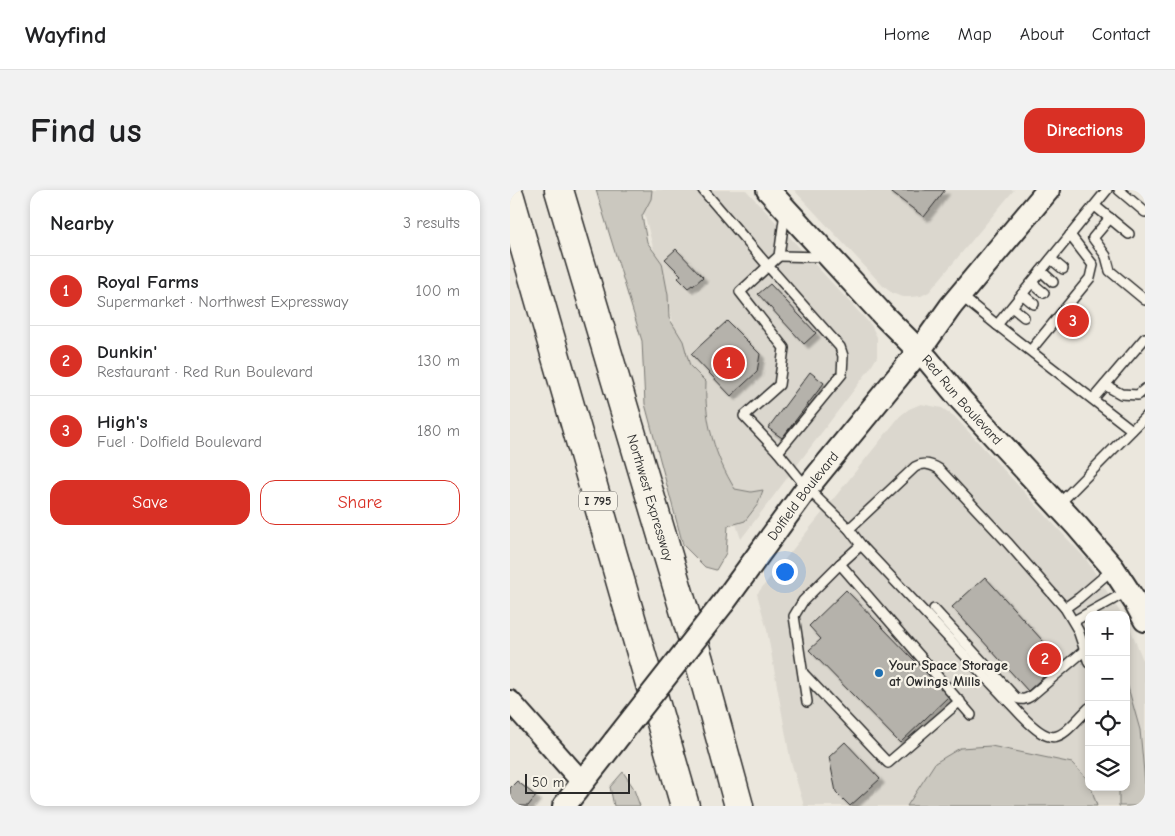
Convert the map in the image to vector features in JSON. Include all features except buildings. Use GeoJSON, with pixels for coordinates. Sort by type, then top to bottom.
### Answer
{"type":"FeatureCollection","features":[{"type":"Feature","properties":{"kind":"highway","name":"Northwest Expressway"},"geometry":{"type":"LineString","coordinates":[[559,190],[700,660],[739,806]]}},
{"type":"Feature","properties":{"kind":"highway","name":"I 795"},"geometry":{"type":"LineString","coordinates":[[510,197],[685,806]]}},
{"type":"Feature","properties":{"kind":"main road","name":"Red Run Boulevard"},"geometry":{"type":"LineString","coordinates":[[768,190],[829,258],[919,351],[1078,526],[1129,590],[1145,620]]}},
{"type":"Feature","properties":{"kind":"main road","name":"Dolfield Boulevard"},"geometry":{"type":"LineString","coordinates":[[564,806],[724,602],[807,488],[919,351],[960,296],[1048,190]]}},
{"type":"Feature","properties":{"kind":"street"},"geometry":{"type":"LineString","coordinates":[[510,701],[582,782]]}},
{"type":"Feature","properties":{"kind":"lane"},"geometry":{"type":"LineString","coordinates":[[703,190],[840,346],[843,356],[842,374],[778,452]]}},
{"type":"Feature","properties":{"kind":"lane"},"geometry":{"type":"LineString","coordinates":[[997,325],[1107,190]]}},
{"type":"Feature","properties":{"kind":"lane"},"geometry":{"type":"LineString","coordinates":[[1119,190],[1145,212]]}},
{"type":"Feature","properties":{"kind":"lane"},"geometry":{"type":"LineString","coordinates":[[1095,206],[1129,234]]}},
{"type":"Feature","properties":{"kind":"lane"},"geometry":{"type":"LineString","coordinates":[[786,210],[779,256],[740,292],[784,348],[779,385],[744,416],[778,452],[807,488],[849,529],[861,545],[1022,716],[1043,735],[1062,735],[1085,712]]}},
{"type":"Feature","properties":{"kind":"lane"},"geometry":{"type":"LineString","coordinates":[[1110,218],[1094,238],[1106,256],[1110,270],[1145,300]]}},
{"type":"Feature","properties":{"kind":"lane"},"geometry":{"type":"LineString","coordinates":[[1030,350],[1090,278],[1092,264],[1070,235]]}},
{"type":"Feature","properties":{"kind":"lane"},"geometry":{"type":"LineString","coordinates":[[779,256],[829,258]]}},
{"type":"Feature","properties":{"kind":"lane"},"geometry":{"type":"LineString","coordinates":[[1051,259],[1064,269]]}},
{"type":"Feature","properties":{"kind":"lane"},"geometry":{"type":"LineString","coordinates":[[1041,271],[1053,282]]}},
{"type":"Feature","properties":{"kind":"lane"},"geometry":{"type":"LineString","coordinates":[[1075,279],[1083,286]]}},
{"type":"Feature","properties":{"kind":"lane"},"geometry":{"type":"LineString","coordinates":[[1032,282],[1044,293]]}},
{"type":"Feature","properties":{"kind":"lane"},"geometry":{"type":"LineString","coordinates":[[1065,291],[1073,298]]}},
{"type":"Feature","properties":{"kind":"lane"},"geometry":{"type":"LineString","coordinates":[[1022,294],[1034,304]]}},
{"type":"Feature","properties":{"kind":"lane"},"geometry":{"type":"LineString","coordinates":[[960,296],[1132,430]]}},
{"type":"Feature","properties":{"kind":"lane"},"geometry":{"type":"LineString","coordinates":[[1057,303],[1064,309]]}},
{"type":"Feature","properties":{"kind":"lane"},"geometry":{"type":"LineString","coordinates":[[1012,307],[1024,317]]}},
{"type":"Feature","properties":{"kind":"lane"},"geometry":{"type":"LineString","coordinates":[[1046,315],[1054,321]]}},
{"type":"Feature","properties":{"kind":"lane"},"geometry":{"type":"LineString","coordinates":[[1036,327],[1044,334]]}},
{"type":"Feature","properties":{"kind":"lane"},"geometry":{"type":"LineString","coordinates":[[1093,399],[1145,338]]}},
{"type":"Feature","properties":{"kind":"lane"},"geometry":{"type":"LineString","coordinates":[[1105,385],[1121,394],[1138,396],[1145,390]]}},
{"type":"Feature","properties":{"kind":"lane"},"geometry":{"type":"LineString","coordinates":[[1058,505],[1145,417]]}},
{"type":"Feature","properties":{"kind":"lane"},"geometry":{"type":"LineString","coordinates":[[849,529],[915,467],[920,464],[932,465],[939,469],[1007,542],[1065,608],[1074,621],[1085,650],[1031,696],[1026,699],[1016,698],[934,609]]}},
{"type":"Feature","properties":{"kind":"lane"},"geometry":{"type":"LineString","coordinates":[[807,702],[794,616],[803,601],[861,545]]}},
{"type":"Feature","properties":{"kind":"lane"},"geometry":{"type":"LineString","coordinates":[[840,564],[971,715]]}},
{"type":"Feature","properties":{"kind":"lane"},"geometry":{"type":"LineString","coordinates":[[1065,608],[1113,568]]}},
{"type":"Feature","properties":{"kind":"lane"},"geometry":{"type":"LineString","coordinates":[[1074,621],[1129,590]]}},
{"type":"Feature","properties":{"kind":"lane"},"geometry":{"type":"LineString","coordinates":[[802,672],[888,763],[960,701]]}},
{"type":"Feature","properties":{"kind":"shaded area"},"geometry":{"type":"Polygon","coordinates":[[[596,190],[652,190],[651,199],[642,216],[647,242],[662,263],[668,295],[669,318],[683,341],[690,366],[706,382],[707,410],[712,438],[722,464],[735,489],[751,492],[763,490],[758,504],[745,521],[728,526],[726,553],[716,570],[705,567],[683,545],[645,404],[642,341],[596,190]]]}},
{"type":"Feature","properties":{"kind":"shaded area"},"geometry":{"type":"Polygon","coordinates":[[[638,190],[746,190],[871,325],[877,337],[877,357],[869,370],[741,539],[690,387],[638,190]]]}},
{"type":"Feature","properties":{"kind":"shaded area"},"geometry":{"type":"Polygon","coordinates":[[[794,190],[1014,190],[929,292],[921,296],[902,297],[892,293],[883,286],[794,190]]]}},
{"type":"Feature","properties":{"kind":"shaded area"},"geometry":{"type":"Polygon","coordinates":[[[921,404],[942,408],[954,416],[1086,559],[1119,611],[1085,611],[1085,791],[1130,791],[1130,628],[1145,665],[1145,806],[804,806],[790,758],[767,630],[757,594],[900,416],[909,409],[921,404]]]}},
{"type":"Feature","properties":{"kind":"shaded area"},"geometry":{"type":"Polygon","coordinates":[[[1130,694],[1140,730],[1145,783],[1145,806],[1119,806],[1119,791],[1130,791],[1130,694]]]}},
{"type":"Feature","properties":{"kind":"shaded area"},"geometry":{"type":"Polygon","coordinates":[[[991,746],[1072,763],[1085,777],[1085,791],[1092,791],[1097,806],[907,806],[935,763],[960,748],[991,746]]]}},
{"type":"Feature","properties":{"kind":"shaded area"},"geometry":{"type":"Polygon","coordinates":[[[623,772],[633,787],[640,806],[614,806],[610,787],[623,772]]]}},
{"type":"Feature","properties":{"kind":"place","name":"High's"},"geometry":{"type":"Point","coordinates":[1073,321]}},
{"type":"Feature","properties":{"kind":"place","name":"Royal Farms"},"geometry":{"type":"Point","coordinates":[729,363]}},
{"type":"Feature","properties":{"kind":"place","name":"Dunkin'"},"geometry":{"type":"Point","coordinates":[1045,659]}},
{"type":"Feature","properties":{"kind":"place","name":"Your Space Storage at Owings Mills"},"geometry":{"type":"Point","coordinates":[879,673]}}]}
